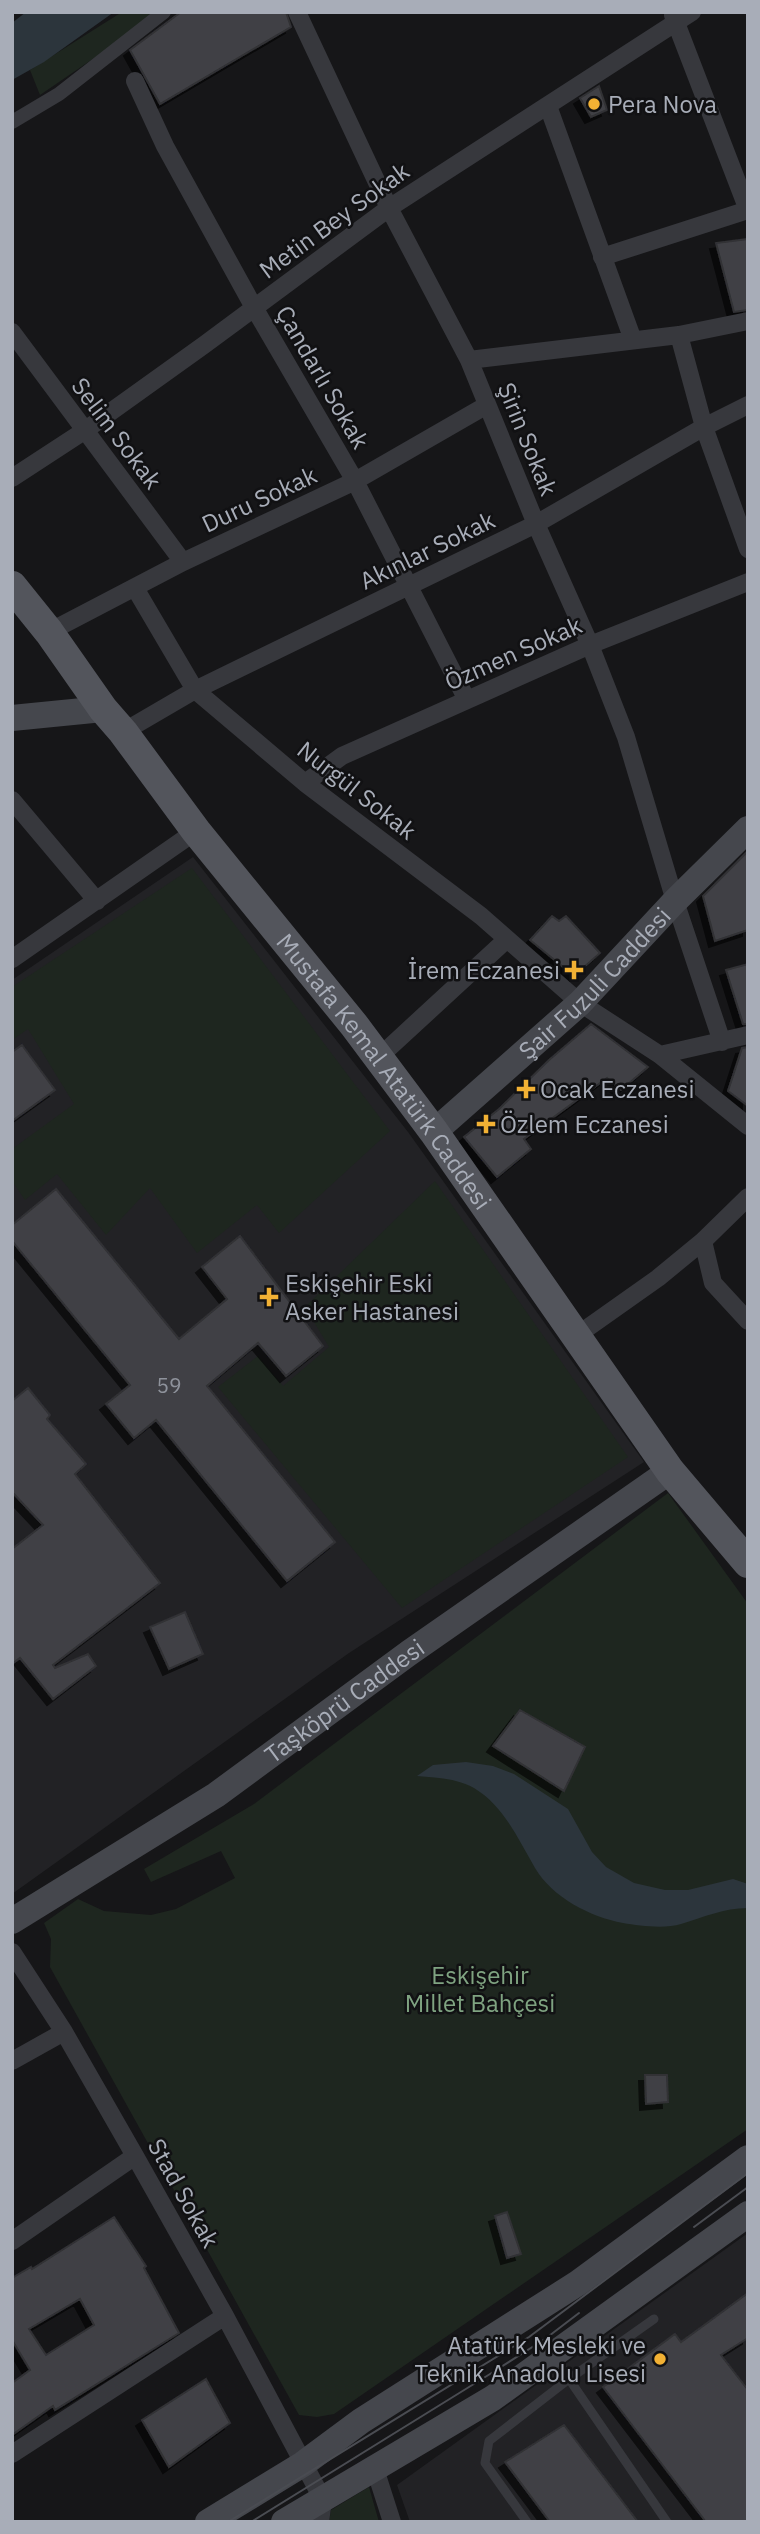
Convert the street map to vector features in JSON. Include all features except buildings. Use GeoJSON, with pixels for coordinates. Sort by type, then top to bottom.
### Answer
{"type":"FeatureCollection","features":[{"type":"Feature","properties":{"kind":"main road","name":"Mustafa Kemal Atatürk Caddesi"},"geometry":{"type":"LineString","coordinates":[[12,586],[196,831],[434,1132],[670,1471],[748,1563]]}},
{"type":"Feature","properties":{"kind":"main road"},"geometry":{"type":"LineString","coordinates":[[12,718],[103,709]]}},
{"type":"Feature","properties":{"kind":"main road","name":"Şair Fuzuli Caddesi"},"geometry":{"type":"LineString","coordinates":[[434,1132],[580,1003],[675,901],[748,829]]}},
{"type":"Feature","properties":{"kind":"main road","name":"Taşköprü Caddesi"},"geometry":{"type":"LineString","coordinates":[[12,1921],[216,1796],[409,1653],[670,1471]]}},
{"type":"Feature","properties":{"kind":"main road"},"geometry":{"type":"LineString","coordinates":[[208,2522],[303,2464],[361,2421],[578,2283],[748,2158]]}},
{"type":"Feature","properties":{"kind":"main road"},"geometry":{"type":"LineString","coordinates":[[284,2522],[321,2511],[375,2469],[493,2398],[748,2214]]}},
{"type":"Feature","properties":{"kind":"street"},"geometry":{"type":"LineString","coordinates":[[12,122],[60,94],[164,12]]}},
{"type":"Feature","properties":{"kind":"street","name":"Şirin Sokak"},"geometry":{"type":"LineString","coordinates":[[296,12],[389,208],[469,360],[590,645],[626,737],[675,901],[722,1042]]}},
{"type":"Feature","properties":{"kind":"street","name":"Metin Bey Sokak"},"geometry":{"type":"LineString","coordinates":[[12,478],[84,431],[389,208],[548,106],[674,18],[692,12]]}},
{"type":"Feature","properties":{"kind":"street"},"geometry":{"type":"LineString","coordinates":[[602,257],[748,210],[674,18]]}},
{"type":"Feature","properties":{"kind":"street","name":"Çandarlı Sokak"},"geometry":{"type":"LineString","coordinates":[[135,80],[165,146],[254,309],[355,481],[467,700]]}},
{"type":"Feature","properties":{"kind":"street"},"geometry":{"type":"LineString","coordinates":[[548,106],[633,340]]}},
{"type":"Feature","properties":{"kind":"street"},"geometry":{"type":"LineString","coordinates":[[469,360],[679,335],[748,321]]}},
{"type":"Feature","properties":{"kind":"street","name":"Selim Sokak"},"geometry":{"type":"LineString","coordinates":[[12,331],[183,562]]}},
{"type":"Feature","properties":{"kind":"street"},"geometry":{"type":"LineString","coordinates":[[679,335],[704,427],[748,549]]}},
{"type":"Feature","properties":{"kind":"street","name":"Duru Sokak"},"geometry":{"type":"LineString","coordinates":[[49,632],[183,562],[355,481],[487,405]]}},
{"type":"Feature","properties":{"kind":"street","name":"Akınlar Sokak"},"geometry":{"type":"LineString","coordinates":[[123,732],[195,690],[537,524],[704,427],[748,405]]}},
{"type":"Feature","properties":{"kind":"street","name":"Özmen Sokak"},"geometry":{"type":"LineString","coordinates":[[306,782],[342,756],[590,645],[748,582]]}},
{"type":"Feature","properties":{"kind":"street","name":"Nurgül Sokak"},"geometry":{"type":"LineString","coordinates":[[135,587],[195,690],[306,782],[481,916],[580,1003],[660,1055],[748,1126]]}},
{"type":"Feature","properties":{"kind":"street"},"geometry":{"type":"LineString","coordinates":[[12,800],[97,901]]}},
{"type":"Feature","properties":{"kind":"street"},"geometry":{"type":"LineString","coordinates":[[12,959],[196,831]]}},
{"type":"Feature","properties":{"kind":"street"},"geometry":{"type":"LineString","coordinates":[[378,1058],[507,939]]}},
{"type":"Feature","properties":{"kind":"street"},"geometry":{"type":"LineString","coordinates":[[660,1055],[748,1035]]}},
{"type":"Feature","properties":{"kind":"street"},"geometry":{"type":"LineString","coordinates":[[576,1336],[658,1278],[703,1241],[748,1196]]}},
{"type":"Feature","properties":{"kind":"street"},"geometry":{"type":"LineString","coordinates":[[703,1241],[713,1283],[748,1321]]}},
{"type":"Feature","properties":{"kind":"street","name":"Stad Sokak"},"geometry":{"type":"LineString","coordinates":[[12,1952],[64,2032],[225,2316],[303,2464],[321,2511]]}},
{"type":"Feature","properties":{"kind":"street"},"geometry":{"type":"LineString","coordinates":[[12,2061],[64,2032]]}},
{"type":"Feature","properties":{"kind":"street"},"geometry":{"type":"LineString","coordinates":[[12,2241],[135,2156]]}},
{"type":"Feature","properties":{"kind":"street"},"geometry":{"type":"LineString","coordinates":[[12,2454],[225,2316]]}},
{"type":"Feature","properties":{"kind":"street"},"geometry":{"type":"LineString","coordinates":[[375,2469],[392,2522]]}},
{"type":"Feature","properties":{"kind":"lane"},"geometry":{"type":"LineString","coordinates":[[527,2522],[485,2463],[489,2441],[569,2379],[654,2319]]}},
{"type":"Feature","properties":{"kind":"lane"},"geometry":{"type":"LineString","coordinates":[[553,2355],[667,2522]]}},
{"type":"Feature","properties":{"kind":"shaded area"},"geometry":{"type":"Polygon","coordinates":[[[26,12],[114,12],[44,62],[12,80],[12,23],[26,12]]]}},
{"type":"Feature","properties":{"kind":"shaded area","name":"Eskişehir Eski Asker Hastanesi"},"geometry":{"type":"Polygon","coordinates":[[[193,857],[408,1132],[644,1462],[349,1653],[12,1894],[12,980],[193,857]]]}},
{"type":"Feature","properties":{"kind":"shaded area"},"geometry":{"type":"Polygon","coordinates":[[[466,1762],[493,1766],[514,1774],[568,1809],[592,1852],[606,1867],[634,1883],[665,1890],[688,1890],[733,1879],[748,1884],[748,1908],[722,1911],[675,1926],[660,1927],[623,1923],[585,1911],[562,1897],[542,1878],[509,1824],[485,1795],[460,1782],[417,1776],[433,1765],[466,1762]]]}},
{"type":"Feature","properties":{"kind":"shaded area","name":"Atatürk Mesleki ve Teknik Anadolu Lisesi"},"geometry":{"type":"Polygon","coordinates":[[[748,2233],[748,2522],[410,2522],[397,2485],[748,2233]]]}},
{"type":"Feature","properties":{"kind":"green space"},"geometry":{"type":"Polygon","coordinates":[[[122,12],[155,12],[119,41],[40,95],[30,70],[122,12]]]}},
{"type":"Feature","properties":{"kind":"green space"},"geometry":{"type":"Polygon","coordinates":[[[192,868],[390,1131],[279,1233],[257,1205],[197,1253],[150,1188],[106,1235],[57,1174],[25,1200],[12,1181],[12,1149],[74,1104],[28,1029],[12,1040],[12,987],[192,868]]]}},
{"type":"Feature","properties":{"kind":"green space"},"geometry":{"type":"Polygon","coordinates":[[[435,1181],[628,1457],[402,1608],[218,1387],[258,1356],[283,1386],[329,1347],[305,1307],[435,1181]]]}},
{"type":"Feature","properties":{"kind":"green space","name":"Eskişehir Millet Bahçesi"},"geometry":{"type":"Polygon","coordinates":[[[668,1493],[748,1604],[748,2129],[334,2414],[317,2417],[299,2415],[50,1967],[51,1939],[44,1923],[78,1899],[104,1911],[151,1915],[176,1909],[235,1878],[221,1851],[151,1882],[144,1869],[254,1804],[668,1493]]]}},
{"type":"Feature","properties":{"kind":"green space"},"geometry":{"type":"Polygon","coordinates":[[[369,2487],[379,2522],[329,2522],[331,2510],[369,2487]]]}},
{"type":"Feature","properties":{"kind":"tram line"},"geometry":{"type":"LineString","coordinates":[[228,2522],[529,2337],[748,2173]]}},
{"type":"Feature","properties":{"kind":"tram line"},"geometry":{"type":"LineString","coordinates":[[694,2227],[748,2187]]}},
{"type":"Feature","properties":{"kind":"tram line"},"geometry":{"type":"LineString","coordinates":[[251,2522],[545,2339],[579,2313]]}},
{"type":"Feature","properties":{"kind":"place","name":"Pera Nova"},"geometry":{"type":"Point","coordinates":[594,104]}},
{"type":"Feature","properties":{"kind":"place","name":"İrem Eczanesi"},"geometry":{"type":"Point","coordinates":[574,970]}},
{"type":"Feature","properties":{"kind":"place","name":"Ocak Eczanesi"},"geometry":{"type":"Point","coordinates":[526,1089]}},
{"type":"Feature","properties":{"kind":"place","name":"Özlem Eczanesi"},"geometry":{"type":"Point","coordinates":[486,1124]}},
{"type":"Feature","properties":{"kind":"place","name":"Eskişehir Eski Asker Hastanesi"},"geometry":{"type":"Point","coordinates":[269,1297]}},
{"type":"Feature","properties":{"kind":"place","name":"Atatürk Mesleki ve Teknik Anadolu Lisesi"},"geometry":{"type":"Point","coordinates":[660,2359]}}]}
